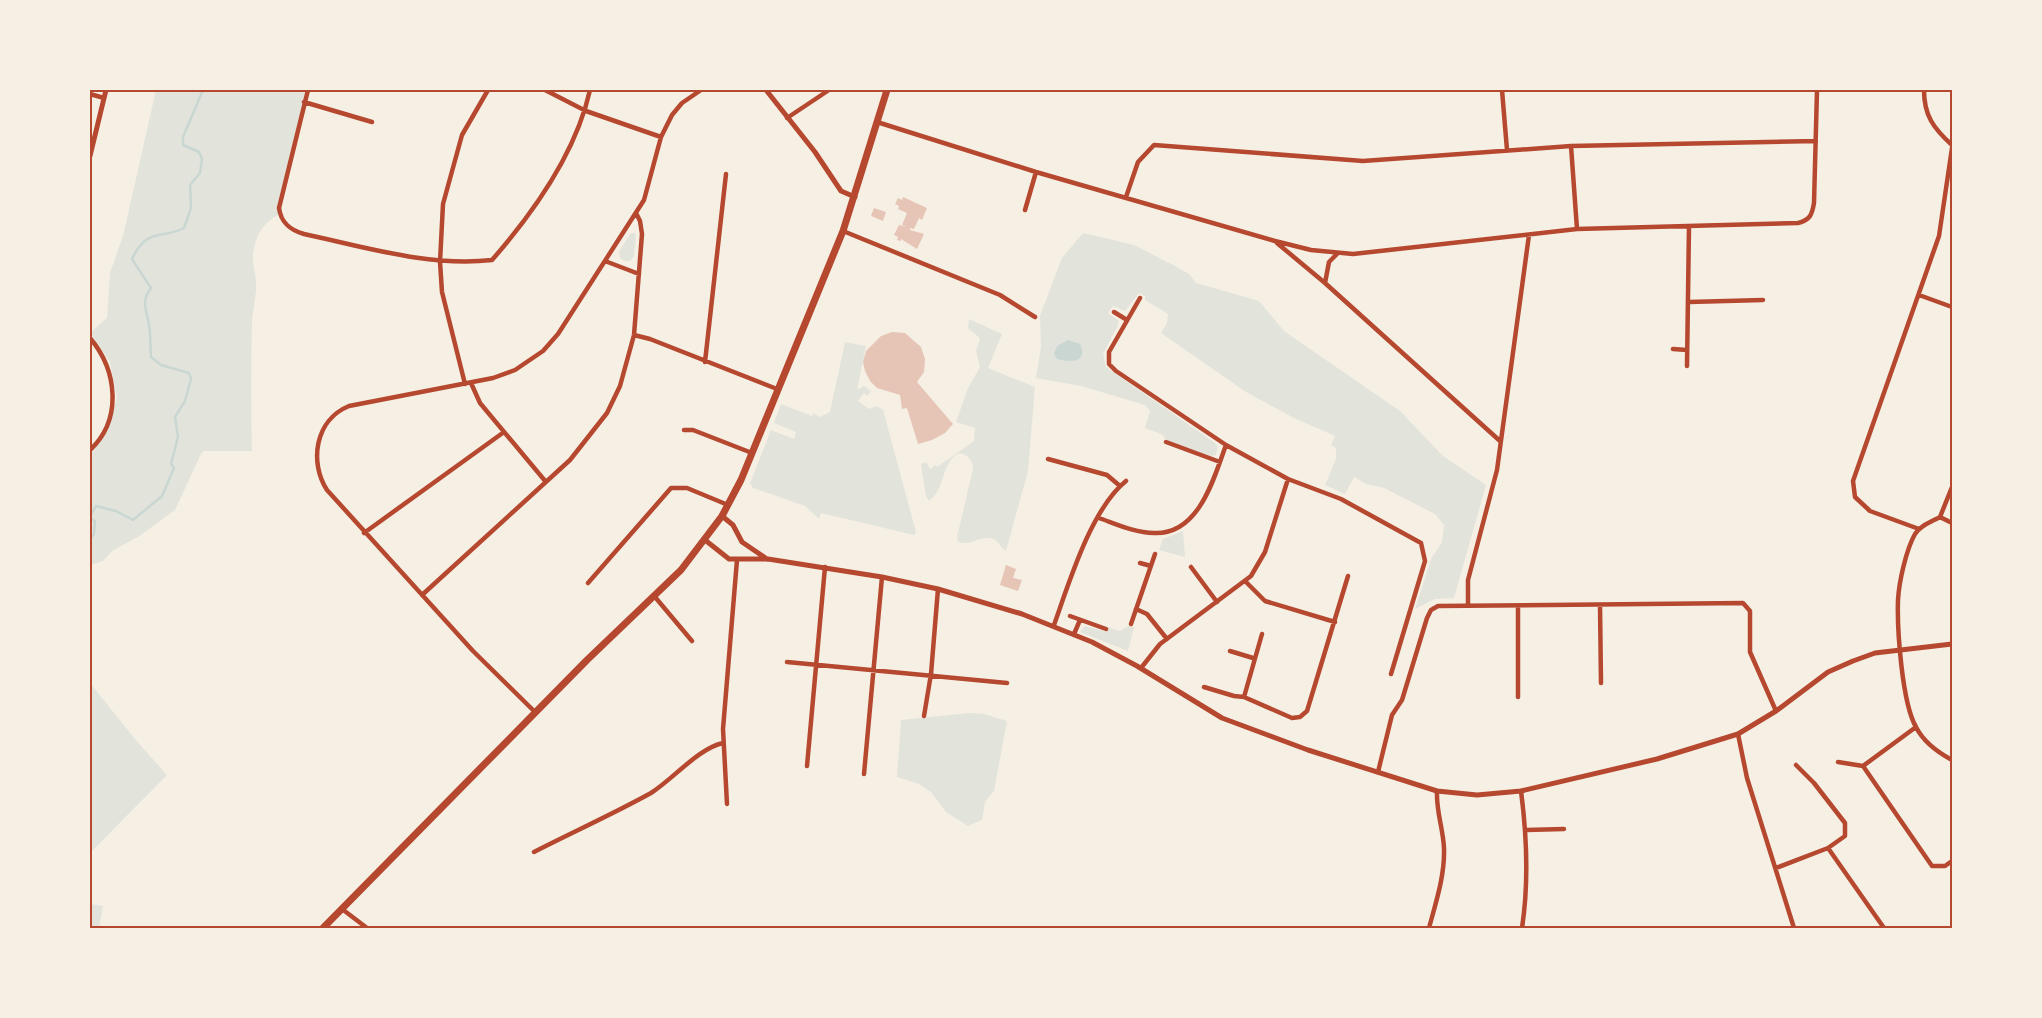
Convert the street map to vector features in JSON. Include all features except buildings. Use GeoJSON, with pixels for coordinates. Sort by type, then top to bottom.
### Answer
{"type":"FeatureCollection","features":[{"type":"Feature","properties":{"kind":"highway"},"geometry":{"type":"LineString","coordinates":[[323,928],[622,626],[655,597],[681,570],[722,516],[752,453],[843,231],[887,90]]}},
{"type":"Feature","properties":{"kind":"street"},"geometry":{"type":"LineString","coordinates":[[90,156],[106,90]]}},
{"type":"Feature","properties":{"kind":"street"},"geometry":{"type":"LineString","coordinates":[[308,90],[279,208],[280,217],[289,228],[304,234],[440,262],[492,260],[516,233],[558,169],[586,111],[590,90]]}},
{"type":"Feature","properties":{"kind":"street"},"geometry":{"type":"LineString","coordinates":[[465,384],[442,292],[440,262],[443,204],[462,135],[488,90]]}},
{"type":"Feature","properties":{"kind":"street"},"geometry":{"type":"LineString","coordinates":[[545,90],[586,111],[661,138]]}},
{"type":"Feature","properties":{"kind":"street"},"geometry":{"type":"LineString","coordinates":[[536,713],[486,665],[364,533],[327,490],[319,475],[316,460],[317,445],[325,427],[336,413],[348,406],[497,377],[514,370],[549,346],[636,213],[645,196],[661,138],[678,107],[701,90]]}},
{"type":"Feature","properties":{"kind":"street"},"geometry":{"type":"LineString","coordinates":[[766,90],[815,152],[840,190],[855,196]]}},
{"type":"Feature","properties":{"kind":"street"},"geometry":{"type":"LineString","coordinates":[[787,118],[829,90]]}},
{"type":"Feature","properties":{"kind":"street"},"geometry":{"type":"LineString","coordinates":[[1502,90],[1507,150]]}},
{"type":"Feature","properties":{"kind":"street"},"geometry":{"type":"LineString","coordinates":[[877,122],[1036,172],[1275,241],[1311,250],[1352,254],[1577,229],[1798,223],[1806,221],[1813,211],[1817,90]]}},
{"type":"Feature","properties":{"kind":"street"},"geometry":{"type":"LineString","coordinates":[[1919,529],[1870,511],[1855,498],[1853,490],[1854,481],[1939,236],[1952,146],[1929,120],[1924,105],[1924,90]]}},
{"type":"Feature","properties":{"kind":"street"},"geometry":{"type":"LineString","coordinates":[[90,94],[104,98]]}},
{"type":"Feature","properties":{"kind":"street"},"geometry":{"type":"LineString","coordinates":[[304,102],[372,122]]}},
{"type":"Feature","properties":{"kind":"street"},"geometry":{"type":"LineString","coordinates":[[1126,197],[1138,162],[1154,146],[1363,161],[1572,146],[1816,141]]}},
{"type":"Feature","properties":{"kind":"street"},"geometry":{"type":"LineString","coordinates":[[1572,146],[1577,229]]}},
{"type":"Feature","properties":{"kind":"street"},"geometry":{"type":"LineString","coordinates":[[1025,210],[1036,172]]}},
{"type":"Feature","properties":{"kind":"street"},"geometry":{"type":"LineString","coordinates":[[705,362],[726,174]]}},
{"type":"Feature","properties":{"kind":"street"},"geometry":{"type":"LineString","coordinates":[[422,595],[578,452],[607,413],[620,386],[634,335],[642,228],[636,213]]}},
{"type":"Feature","properties":{"kind":"street"},"geometry":{"type":"LineString","coordinates":[[1687,366],[1690,226]]}},
{"type":"Feature","properties":{"kind":"street"},"geometry":{"type":"LineString","coordinates":[[843,231],[1000,295],[1035,317]]}},
{"type":"Feature","properties":{"kind":"street"},"geometry":{"type":"LineString","coordinates":[[1468,605],[1468,580],[1497,470],[1530,235]]}},
{"type":"Feature","properties":{"kind":"street"},"geometry":{"type":"LineString","coordinates":[[1275,241],[1325,283],[1500,441]]}},
{"type":"Feature","properties":{"kind":"street"},"geometry":{"type":"LineString","coordinates":[[1325,283],[1329,262],[1338,253]]}},
{"type":"Feature","properties":{"kind":"street"},"geometry":{"type":"LineString","coordinates":[[605,261],[639,274]]}},
{"type":"Feature","properties":{"kind":"street"},"geometry":{"type":"LineString","coordinates":[[1919,295],[1952,306]]}},
{"type":"Feature","properties":{"kind":"street"},"geometry":{"type":"LineString","coordinates":[[1140,298],[1109,352],[1108,364],[1116,371],[1226,445],[1288,479],[1341,499],[1421,543],[1425,561],[1391,674]]}},
{"type":"Feature","properties":{"kind":"street"},"geometry":{"type":"LineString","coordinates":[[1689,302],[1763,300]]}},
{"type":"Feature","properties":{"kind":"street"},"geometry":{"type":"LineString","coordinates":[[1114,312],[1127,320]]}},
{"type":"Feature","properties":{"kind":"street"},"geometry":{"type":"LineString","coordinates":[[634,335],[650,339],[777,390]]}},
{"type":"Feature","properties":{"kind":"street"},"geometry":{"type":"LineString","coordinates":[[90,338],[107,367],[114,392],[113,404],[104,430],[98,442],[90,450]]}},
{"type":"Feature","properties":{"kind":"street"},"geometry":{"type":"LineString","coordinates":[[1673,349],[1687,350]]}},
{"type":"Feature","properties":{"kind":"street"},"geometry":{"type":"LineString","coordinates":[[471,383],[476,397],[546,482]]}},
{"type":"Feature","properties":{"kind":"street"},"geometry":{"type":"LineString","coordinates":[[684,430],[693,430],[752,453]]}},
{"type":"Feature","properties":{"kind":"street"},"geometry":{"type":"LineString","coordinates":[[364,533],[504,432]]}},
{"type":"Feature","properties":{"kind":"street"},"geometry":{"type":"LineString","coordinates":[[1166,442],[1220,462]]}},
{"type":"Feature","properties":{"kind":"street"},"geometry":{"type":"LineString","coordinates":[[1099,518],[1138,531],[1154,534],[1178,528],[1200,507],[1226,445]]}},
{"type":"Feature","properties":{"kind":"street"},"geometry":{"type":"LineString","coordinates":[[1048,458],[1107,475],[1120,486]]}},
{"type":"Feature","properties":{"kind":"street"},"geometry":{"type":"LineString","coordinates":[[1139,667],[1167,639],[1251,576],[1265,552],[1288,479]]}},
{"type":"Feature","properties":{"kind":"street"},"geometry":{"type":"LineString","coordinates":[[1054,625],[1076,566],[1099,518],[1120,486],[1126,481]]}},
{"type":"Feature","properties":{"kind":"street"},"geometry":{"type":"LineString","coordinates":[[1952,487],[1940,517],[1919,529],[1914,536],[1901,579],[1898,601],[1907,697],[1916,727],[1931,746],[1952,760]]}},
{"type":"Feature","properties":{"kind":"street"},"geometry":{"type":"LineString","coordinates":[[588,583],[671,488],[687,488],[728,505]]}},
{"type":"Feature","properties":{"kind":"street"},"geometry":{"type":"LineString","coordinates":[[722,516],[733,525],[742,542],[768,559]]}},
{"type":"Feature","properties":{"kind":"street"},"geometry":{"type":"LineString","coordinates":[[1940,517],[1952,523]]}},
{"type":"Feature","properties":{"kind":"street"},"geometry":{"type":"LineString","coordinates":[[705,540],[729,559],[768,559],[825,566],[882,577],[938,590],[1054,625],[1139,667],[1222,718],[1308,750],[1438,791],[1477,796],[1521,791],[1657,759],[1738,734],[1776,711],[1828,672],[1875,653],[1952,644]]}},
{"type":"Feature","properties":{"kind":"street"},"geometry":{"type":"LineString","coordinates":[[1131,624],[1155,554]]}},
{"type":"Feature","properties":{"kind":"street"},"geometry":{"type":"LineString","coordinates":[[727,804],[723,743],[737,560]]}},
{"type":"Feature","properties":{"kind":"street"},"geometry":{"type":"LineString","coordinates":[[1140,563],[1151,566]]}},
{"type":"Feature","properties":{"kind":"street"},"geometry":{"type":"LineString","coordinates":[[807,766],[825,566]]}},
{"type":"Feature","properties":{"kind":"street"},"geometry":{"type":"LineString","coordinates":[[1191,567],[1217,602]]}},
{"type":"Feature","properties":{"kind":"street"},"geometry":{"type":"LineString","coordinates":[[1204,687],[1244,697],[1292,718],[1300,717],[1307,711],[1348,576]]}},
{"type":"Feature","properties":{"kind":"street"},"geometry":{"type":"LineString","coordinates":[[864,774],[882,577]]}},
{"type":"Feature","properties":{"kind":"street"},"geometry":{"type":"LineString","coordinates":[[1245,581],[1265,601],[1335,622]]}},
{"type":"Feature","properties":{"kind":"street"},"geometry":{"type":"LineString","coordinates":[[924,716],[931,674],[938,590]]}},
{"type":"Feature","properties":{"kind":"street"},"geometry":{"type":"LineString","coordinates":[[655,597],[692,641]]}},
{"type":"Feature","properties":{"kind":"street"},"geometry":{"type":"LineString","coordinates":[[1378,772],[1392,715],[1402,700],[1426,618],[1431,610],[1438,606],[1743,603],[1750,611],[1750,652],[1776,711]]}},
{"type":"Feature","properties":{"kind":"street"},"geometry":{"type":"LineString","coordinates":[[1600,605],[1601,683]]}},
{"type":"Feature","properties":{"kind":"street"},"geometry":{"type":"LineString","coordinates":[[1518,606],[1518,697]]}},
{"type":"Feature","properties":{"kind":"street"},"geometry":{"type":"LineString","coordinates":[[1136,609],[1147,614],[1167,639]]}},
{"type":"Feature","properties":{"kind":"street"},"geometry":{"type":"LineString","coordinates":[[1070,616],[1106,629]]}},
{"type":"Feature","properties":{"kind":"street"},"geometry":{"type":"LineString","coordinates":[[1074,634],[1080,620]]}},
{"type":"Feature","properties":{"kind":"street"},"geometry":{"type":"LineString","coordinates":[[1244,697],[1253,658],[1262,634]]}},
{"type":"Feature","properties":{"kind":"street"},"geometry":{"type":"LineString","coordinates":[[1230,651],[1253,658]]}},
{"type":"Feature","properties":{"kind":"street"},"geometry":{"type":"LineString","coordinates":[[787,662],[931,674],[1007,683]]}},
{"type":"Feature","properties":{"kind":"street"},"geometry":{"type":"LineString","coordinates":[[1838,762],[1863,766],[1916,727]]}},
{"type":"Feature","properties":{"kind":"street"},"geometry":{"type":"LineString","coordinates":[[1738,734],[1747,778],[1794,928]]}},
{"type":"Feature","properties":{"kind":"street"},"geometry":{"type":"LineString","coordinates":[[534,852],[651,793],[672,779],[710,748],[723,743]]}},
{"type":"Feature","properties":{"kind":"street"},"geometry":{"type":"LineString","coordinates":[[1776,868],[1828,848],[1845,836],[1845,822],[1814,783],[1796,765]]}},
{"type":"Feature","properties":{"kind":"street"},"geometry":{"type":"LineString","coordinates":[[1863,766],[1932,866],[1944,866],[1952,862]]}},
{"type":"Feature","properties":{"kind":"street"},"geometry":{"type":"LineString","coordinates":[[1429,928],[1440,886],[1444,857],[1443,836],[1436,807],[1438,791]]}},
{"type":"Feature","properties":{"kind":"street"},"geometry":{"type":"LineString","coordinates":[[1521,791],[1526,830],[1528,886],[1522,928]]}},
{"type":"Feature","properties":{"kind":"street"},"geometry":{"type":"LineString","coordinates":[[1526,830],[1564,829]]}},
{"type":"Feature","properties":{"kind":"street"},"geometry":{"type":"LineString","coordinates":[[1828,848],[1884,928]]}},
{"type":"Feature","properties":{"kind":"street"},"geometry":{"type":"LineString","coordinates":[[342,909],[367,928]]}},
{"type":"Feature","properties":{"kind":"shaded area"},"geometry":{"type":"Polygon","coordinates":[[[156,90],[306,90],[278,215],[262,228],[253,252],[256,287],[252,324],[252,451],[204,451],[175,510],[138,537],[112,551],[103,561],[90,565],[90,456],[108,430],[117,397],[110,362],[90,333],[107,318],[110,273],[123,236],[156,90]]]}},
{"type":"Feature","properties":{"kind":"shaded area"},"geometry":{"type":"Polygon","coordinates":[[[631,233],[636,233],[634,256],[630,261],[625,261],[620,258],[619,251],[631,233]]]}},
{"type":"Feature","properties":{"kind":"shaded area"},"geometry":{"type":"Polygon","coordinates":[[[1083,233],[1134,245],[1189,274],[1196,283],[1259,301],[1284,331],[1400,411],[1443,456],[1486,485],[1454,598],[1435,599],[1415,609],[1431,559],[1442,542],[1444,525],[1435,514],[1384,488],[1366,484],[1354,477],[1345,494],[1325,485],[1336,459],[1336,448],[1331,445],[1335,436],[1294,418],[1246,392],[1161,333],[1167,323],[1168,314],[1145,300],[1145,296],[1139,293],[1125,311],[1113,306],[1108,313],[1118,320],[1118,325],[1103,354],[1106,367],[1215,443],[1218,447],[1216,455],[1211,456],[1168,441],[1161,434],[1145,428],[1150,411],[1145,405],[1081,386],[1036,378],[1041,347],[1040,316],[1062,258],[1083,233]]]}},
{"type":"Feature","properties":{"kind":"shaded area"},"geometry":{"type":"Polygon","coordinates":[[[969,319],[1002,334],[988,368],[1035,387],[1028,471],[1006,551],[990,538],[968,543],[958,542],[957,537],[973,469],[969,458],[963,454],[957,454],[953,457],[936,493],[929,501],[926,496],[921,464],[926,462],[930,469],[936,465],[937,467],[974,441],[975,428],[956,422],[968,388],[980,367],[976,351],[980,338],[968,328],[969,319]]]}},
{"type":"Feature","properties":{"kind":"shaded area"},"geometry":{"type":"Polygon","coordinates":[[[1068,340],[1080,344],[1082,354],[1080,358],[1073,361],[1057,359],[1054,354],[1057,346],[1068,340]]]}},
{"type":"Feature","properties":{"kind":"shaded area"},"geometry":{"type":"Polygon","coordinates":[[[845,342],[866,346],[857,390],[864,386],[871,391],[867,396],[864,393],[858,401],[869,409],[877,406],[883,410],[916,532],[914,535],[821,513],[819,519],[805,506],[753,488],[750,483],[771,430],[794,439],[796,432],[774,423],[781,404],[812,416],[813,413],[820,417],[830,412],[845,342]]]}},
{"type":"Feature","properties":{"kind":"shaded area"},"geometry":{"type":"Polygon","coordinates":[[[1183,531],[1185,557],[1159,550],[1163,539],[1183,531]]]}},
{"type":"Feature","properties":{"kind":"shaded area"},"geometry":{"type":"Polygon","coordinates":[[[1085,626],[1106,632],[1108,627],[1120,631],[1128,626],[1134,627],[1128,651],[1080,632],[1085,626]]]}},
{"type":"Feature","properties":{"kind":"shaded area"},"geometry":{"type":"Polygon","coordinates":[[[90,683],[167,775],[90,853],[90,683]]]}},
{"type":"Feature","properties":{"kind":"shaded area"},"geometry":{"type":"Polygon","coordinates":[[[969,713],[984,714],[1007,721],[994,791],[985,802],[982,820],[968,826],[946,812],[931,792],[919,784],[897,777],[901,720],[969,713]]]}},
{"type":"Feature","properties":{"kind":"shaded area"},"geometry":{"type":"Polygon","coordinates":[[[90,904],[103,906],[99,928],[90,928],[90,904]]]}},
{"type":"Feature","properties":{"kind":"waterway"},"geometry":{"type":"LineString","coordinates":[[90,516],[96,506],[116,511],[133,520],[162,496],[174,468],[171,464],[178,437],[175,417],[185,401],[191,379],[189,373],[161,365],[151,357],[150,329],[145,306],[146,298],[151,288],[132,259],[143,242],[149,238],[184,228],[191,208],[190,185],[200,173],[202,159],[199,152],[183,145],[183,137],[203,90]]}},
{"type":"Feature","properties":{"kind":"waterway"},"geometry":{"type":"LineString","coordinates":[[90,518],[95,521],[94,534],[90,539]]}}]}
